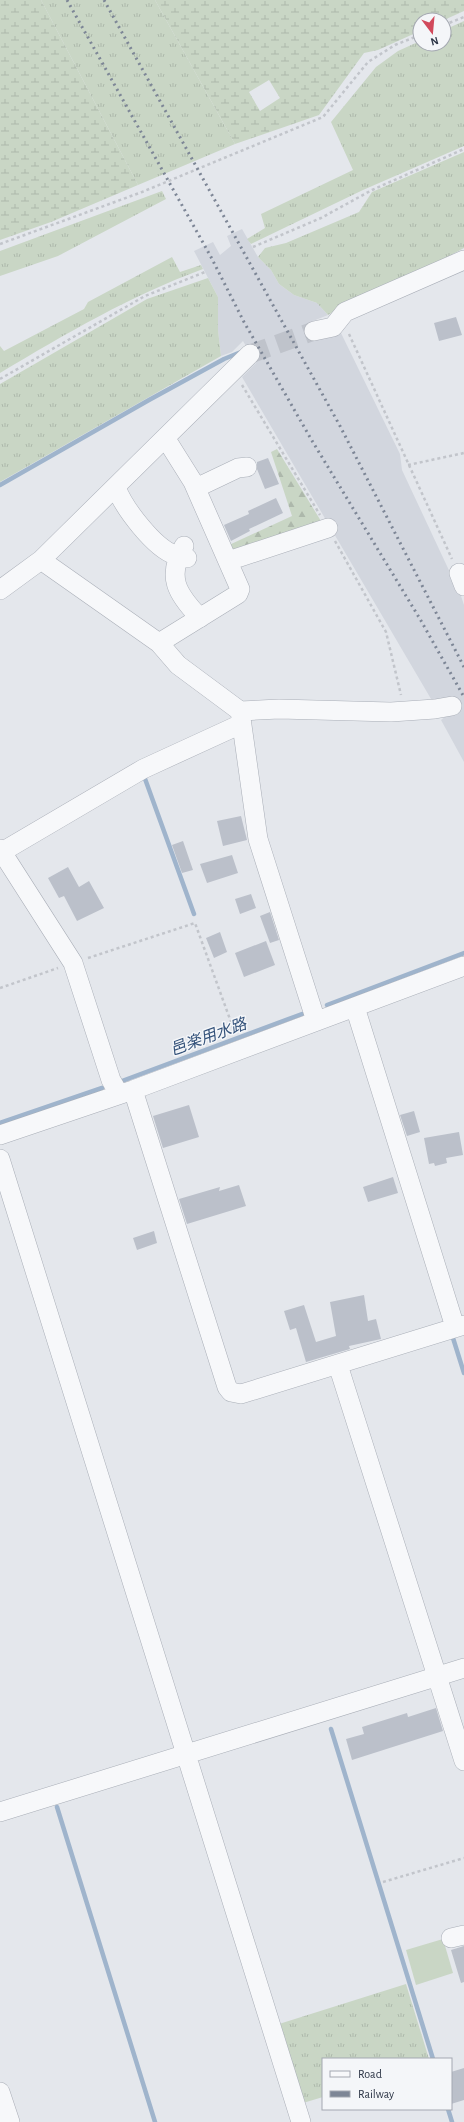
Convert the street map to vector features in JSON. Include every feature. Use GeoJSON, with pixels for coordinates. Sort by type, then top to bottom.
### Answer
{"type":"FeatureCollection","features":[{"type":"Feature","properties":{"kind":"street"},"geometry":{"type":"LineString","coordinates":[[314,331],[333,327],[345,312],[464,260]]}},
{"type":"Feature","properties":{"kind":"street"},"geometry":{"type":"LineString","coordinates":[[0,590],[41,560],[166,439],[250,354]]}},
{"type":"Feature","properties":{"kind":"street"},"geometry":{"type":"LineString","coordinates":[[159,644],[238,594],[240,589],[196,488],[166,439]]}},
{"type":"Feature","properties":{"kind":"street"},"geometry":{"type":"LineString","coordinates":[[196,488],[238,468],[248,467]]}},
{"type":"Feature","properties":{"kind":"street"},"geometry":{"type":"LineString","coordinates":[[116,487],[121,500],[132,516],[156,541],[174,555],[183,553],[174,570],[176,584],[184,600],[200,618]]}},
{"type":"Feature","properties":{"kind":"street"},"geometry":{"type":"LineString","coordinates":[[228,561],[328,528]]}},
{"type":"Feature","properties":{"kind":"street"},"geometry":{"type":"LineString","coordinates":[[41,560],[159,644],[178,665],[240,718],[258,839],[316,1021]]}},
{"type":"Feature","properties":{"kind":"street"},"geometry":{"type":"LineString","coordinates":[[355,1007],[460,1326],[241,1394],[231,1392],[226,1386],[126,1092],[111,1080],[73,963],[1,852],[143,769],[240,718],[279,709],[391,712],[435,709],[452,706]]}},
{"type":"Feature","properties":{"kind":"street"},"geometry":{"type":"LineString","coordinates":[[0,1135],[126,1092],[464,966]]}},
{"type":"Feature","properties":{"kind":"street"},"geometry":{"type":"LineString","coordinates":[[0,1159],[301,2122]]}},
{"type":"Feature","properties":{"kind":"street"},"geometry":{"type":"LineString","coordinates":[[338,1365],[464,1761]]}},
{"type":"Feature","properties":{"kind":"street"},"geometry":{"type":"LineString","coordinates":[[0,1812],[464,1668]]}},
{"type":"Feature","properties":{"kind":"street"},"geometry":{"type":"LineString","coordinates":[[0,2092],[10,2122]]}},
{"type":"Feature","properties":{"kind":"path"},"geometry":{"type":"LineString","coordinates":[[452,22],[464,17]]}},
{"type":"Feature","properties":{"kind":"path"},"geometry":{"type":"LineString","coordinates":[[0,244],[142,192],[323,117],[368,62],[395,45],[412,38]]}},
{"type":"Feature","properties":{"kind":"path"},"geometry":{"type":"LineString","coordinates":[[253,247],[321,218],[372,190],[464,149]]}},
{"type":"Feature","properties":{"kind":"path"},"geometry":{"type":"LineString","coordinates":[[0,379],[145,296],[205,272]]}},
{"type":"Feature","properties":{"kind":"path"},"geometry":{"type":"LineString","coordinates":[[338,322],[346,328],[462,580]]}},
{"type":"Feature","properties":{"kind":"path"},"geometry":{"type":"LineString","coordinates":[[408,465],[464,453]]}},
{"type":"Feature","properties":{"kind":"path"},"geometry":{"type":"LineString","coordinates":[[0,988],[195,924],[235,1033]]}},
{"type":"Feature","properties":{"kind":"path"},"geometry":{"type":"LineString","coordinates":[[383,1882],[464,1858]]}},
{"type":"Feature","properties":{"kind":"shaded area"},"geometry":{"type":"Polygon","coordinates":[[[242,229],[258,257],[271,270],[279,284],[294,295],[317,303],[328,315],[308,323],[315,338],[340,331],[400,454],[402,470],[461,596],[464,605],[464,762],[441,720],[454,710],[434,704],[242,377],[256,363],[243,341],[232,352],[221,356],[218,330],[218,297],[194,251],[213,242],[220,255],[231,246],[227,236],[242,229]]]}},
{"type":"Feature","properties":{"kind":"green space"},"geometry":{"type":"Polygon","coordinates":[[[0,0],[41,0],[138,185],[51,222],[0,240],[0,0]]]}},
{"type":"Feature","properties":{"kind":"green space"},"geometry":{"type":"Polygon","coordinates":[[[41,0],[155,0],[235,144],[138,185],[41,0]]]}},
{"type":"Feature","properties":{"kind":"green space"},"geometry":{"type":"Polygon","coordinates":[[[155,0],[464,0],[464,11],[452,16],[452,12],[412,12],[412,35],[378,50],[364,53],[319,115],[235,144],[155,0]],[[269,80],[249,92],[260,111],[280,98],[269,80]]]}},
{"type":"Feature","properties":{"kind":"green space"},"geometry":{"type":"Polygon","coordinates":[[[464,21],[464,146],[363,190],[251,244],[247,239],[265,228],[261,214],[353,170],[331,122],[376,67],[398,51],[412,45],[412,52],[452,52],[452,26],[464,21]]]}},
{"type":"Feature","properties":{"kind":"green space"},"geometry":{"type":"Polygon","coordinates":[[[464,152],[464,248],[438,262],[365,293],[328,315],[317,303],[294,295],[279,284],[271,270],[258,257],[265,248],[286,243],[359,212],[372,192],[464,152]]]}},
{"type":"Feature","properties":{"kind":"green space"},"geometry":{"type":"Polygon","coordinates":[[[162,191],[166,199],[58,256],[0,276],[0,251],[162,191]]]}},
{"type":"Feature","properties":{"kind":"green space"},"geometry":{"type":"Polygon","coordinates":[[[172,257],[180,272],[201,265],[203,269],[124,303],[0,373],[0,346],[4,351],[84,309],[88,302],[172,257]]]}},
{"type":"Feature","properties":{"kind":"green space"},"geometry":{"type":"Polygon","coordinates":[[[208,278],[218,297],[218,330],[221,356],[0,482],[0,384],[147,299],[208,278]]]}},
{"type":"Feature","properties":{"kind":"green space"},"geometry":{"type":"Polygon","coordinates":[[[277,449],[324,526],[233,556],[229,545],[292,516],[271,452],[277,449]]]}},
{"type":"Feature","properties":{"kind":"green space"},"geometry":{"type":"Polygon","coordinates":[[[443,1939],[453,1973],[416,1985],[406,1950],[443,1939]]]}},
{"type":"Feature","properties":{"kind":"green space"},"geometry":{"type":"Polygon","coordinates":[[[406,1984],[429,2058],[322,2058],[322,2097],[303,2103],[279,2024],[406,1984]]]}},
{"type":"Feature","properties":{"kind":"building"},"geometry":{"type":"Polygon","coordinates":[[[456,317],[462,335],[439,341],[434,323],[456,317]]]}},
{"type":"Feature","properties":{"kind":"building"},"geometry":{"type":"Polygon","coordinates":[[[268,458],[279,484],[265,489],[257,469],[257,462],[268,458]]]}},
{"type":"Feature","properties":{"kind":"building"},"geometry":{"type":"Polygon","coordinates":[[[276,498],[283,513],[249,529],[250,531],[231,541],[224,525],[249,514],[248,511],[276,498]]]}},
{"type":"Feature","properties":{"kind":"building"},"geometry":{"type":"Polygon","coordinates":[[[241,816],[247,840],[223,846],[217,821],[241,816]]]}},
{"type":"Feature","properties":{"kind":"building"},"geometry":{"type":"Polygon","coordinates":[[[183,841],[193,870],[182,873],[172,845],[183,841]]]}},
{"type":"Feature","properties":{"kind":"building"},"geometry":{"type":"Polygon","coordinates":[[[232,855],[238,873],[207,883],[200,864],[232,855]]]}},
{"type":"Feature","properties":{"kind":"building"},"geometry":{"type":"Polygon","coordinates":[[[68,867],[79,887],[89,881],[104,908],[77,921],[64,896],[59,898],[48,878],[68,867]]]}},
{"type":"Feature","properties":{"kind":"building"},"geometry":{"type":"Polygon","coordinates":[[[251,894],[256,908],[240,914],[235,899],[251,894]]]}},
{"type":"Feature","properties":{"kind":"building"},"geometry":{"type":"Polygon","coordinates":[[[270,912],[279,940],[270,943],[260,916],[270,912]]]}},
{"type":"Feature","properties":{"kind":"building"},"geometry":{"type":"Polygon","coordinates":[[[220,932],[227,952],[214,958],[206,938],[220,932]]]}},
{"type":"Feature","properties":{"kind":"building"},"geometry":{"type":"Polygon","coordinates":[[[266,941],[275,965],[244,977],[235,953],[266,941]]]}},
{"type":"Feature","properties":{"kind":"building"},"geometry":{"type":"Polygon","coordinates":[[[189,1105],[199,1137],[163,1148],[153,1116],[189,1105]]]}},
{"type":"Feature","properties":{"kind":"building"},"geometry":{"type":"Polygon","coordinates":[[[414,1111],[420,1132],[407,1136],[400,1115],[414,1111]]]}},
{"type":"Feature","properties":{"kind":"building"},"geometry":{"type":"Polygon","coordinates":[[[459,1132],[463,1155],[446,1158],[447,1163],[435,1166],[434,1163],[429,1164],[424,1138],[459,1132]]]}},
{"type":"Feature","properties":{"kind":"building"},"geometry":{"type":"Polygon","coordinates":[[[393,1177],[398,1193],[368,1202],[363,1187],[393,1177]]]}},
{"type":"Feature","properties":{"kind":"building"},"geometry":{"type":"Polygon","coordinates":[[[239,1185],[246,1206],[187,1224],[179,1199],[220,1187],[219,1191],[239,1185]]]}},
{"type":"Feature","properties":{"kind":"building"},"geometry":{"type":"Polygon","coordinates":[[[154,1231],[157,1243],[137,1250],[133,1238],[154,1231]]]}},
{"type":"Feature","properties":{"kind":"building"},"geometry":{"type":"Polygon","coordinates":[[[364,1295],[368,1321],[376,1319],[381,1339],[349,1346],[350,1349],[306,1362],[296,1328],[290,1330],[284,1311],[304,1305],[316,1342],[336,1336],[330,1302],[364,1295]]]}},
{"type":"Feature","properties":{"kind":"building"},"geometry":{"type":"Polygon","coordinates":[[[436,1708],[443,1731],[352,1760],[346,1739],[364,1734],[362,1727],[407,1713],[408,1717],[436,1708]]]}},
{"type":"Feature","properties":{"kind":"building"},"geometry":{"type":"Polygon","coordinates":[[[464,1946],[464,1982],[461,1983],[451,1950],[464,1946]]]}},
{"type":"Feature","properties":{"kind":"building"},"geometry":{"type":"Polygon","coordinates":[[[464,2068],[464,2100],[452,2104],[452,2072],[464,2068]]]}},
{"type":"Feature","properties":{"kind":"waterway"},"geometry":{"type":"LineString","coordinates":[[0,485],[149,400],[224,359],[241,352]]}},
{"type":"Feature","properties":{"kind":"waterway"},"geometry":{"type":"LineString","coordinates":[[144,776],[194,914]]}},
{"type":"Feature","properties":{"kind":"waterway","name":"邑楽用水路"},"geometry":{"type":"LineString","coordinates":[[327,1005],[464,953]]}},
{"type":"Feature","properties":{"kind":"waterway","name":"邑楽用水路"},"geometry":{"type":"LineString","coordinates":[[122,1081],[302,1014]]}},
{"type":"Feature","properties":{"kind":"waterway","name":"邑楽用水路"},"geometry":{"type":"LineString","coordinates":[[0,1123],[102,1088]]}},
{"type":"Feature","properties":{"kind":"waterway"},"geometry":{"type":"LineString","coordinates":[[453,1338],[464,1373]]}},
{"type":"Feature","properties":{"kind":"waterway"},"geometry":{"type":"LineString","coordinates":[[331,1729],[433,2058]]}},
{"type":"Feature","properties":{"kind":"waterway"},"geometry":{"type":"LineString","coordinates":[[57,1807],[155,2122]]}},
{"type":"Feature","properties":{"kind":"waterway"},"geometry":{"type":"LineString","coordinates":[[448,2110],[452,2122]]}},
{"type":"Feature","properties":{"kind":"tunnel"},"geometry":{"type":"LineString","coordinates":[[250,354],[314,331]]}},
{"type":"Feature","properties":{"kind":"railway"},"geometry":{"type":"LineString","coordinates":[[67,0],[211,257],[244,322],[311,439],[420,619],[464,697]]}},
{"type":"Feature","properties":{"kind":"railway"},"geometry":{"type":"LineString","coordinates":[[104,0],[340,426],[464,667]]}}]}
